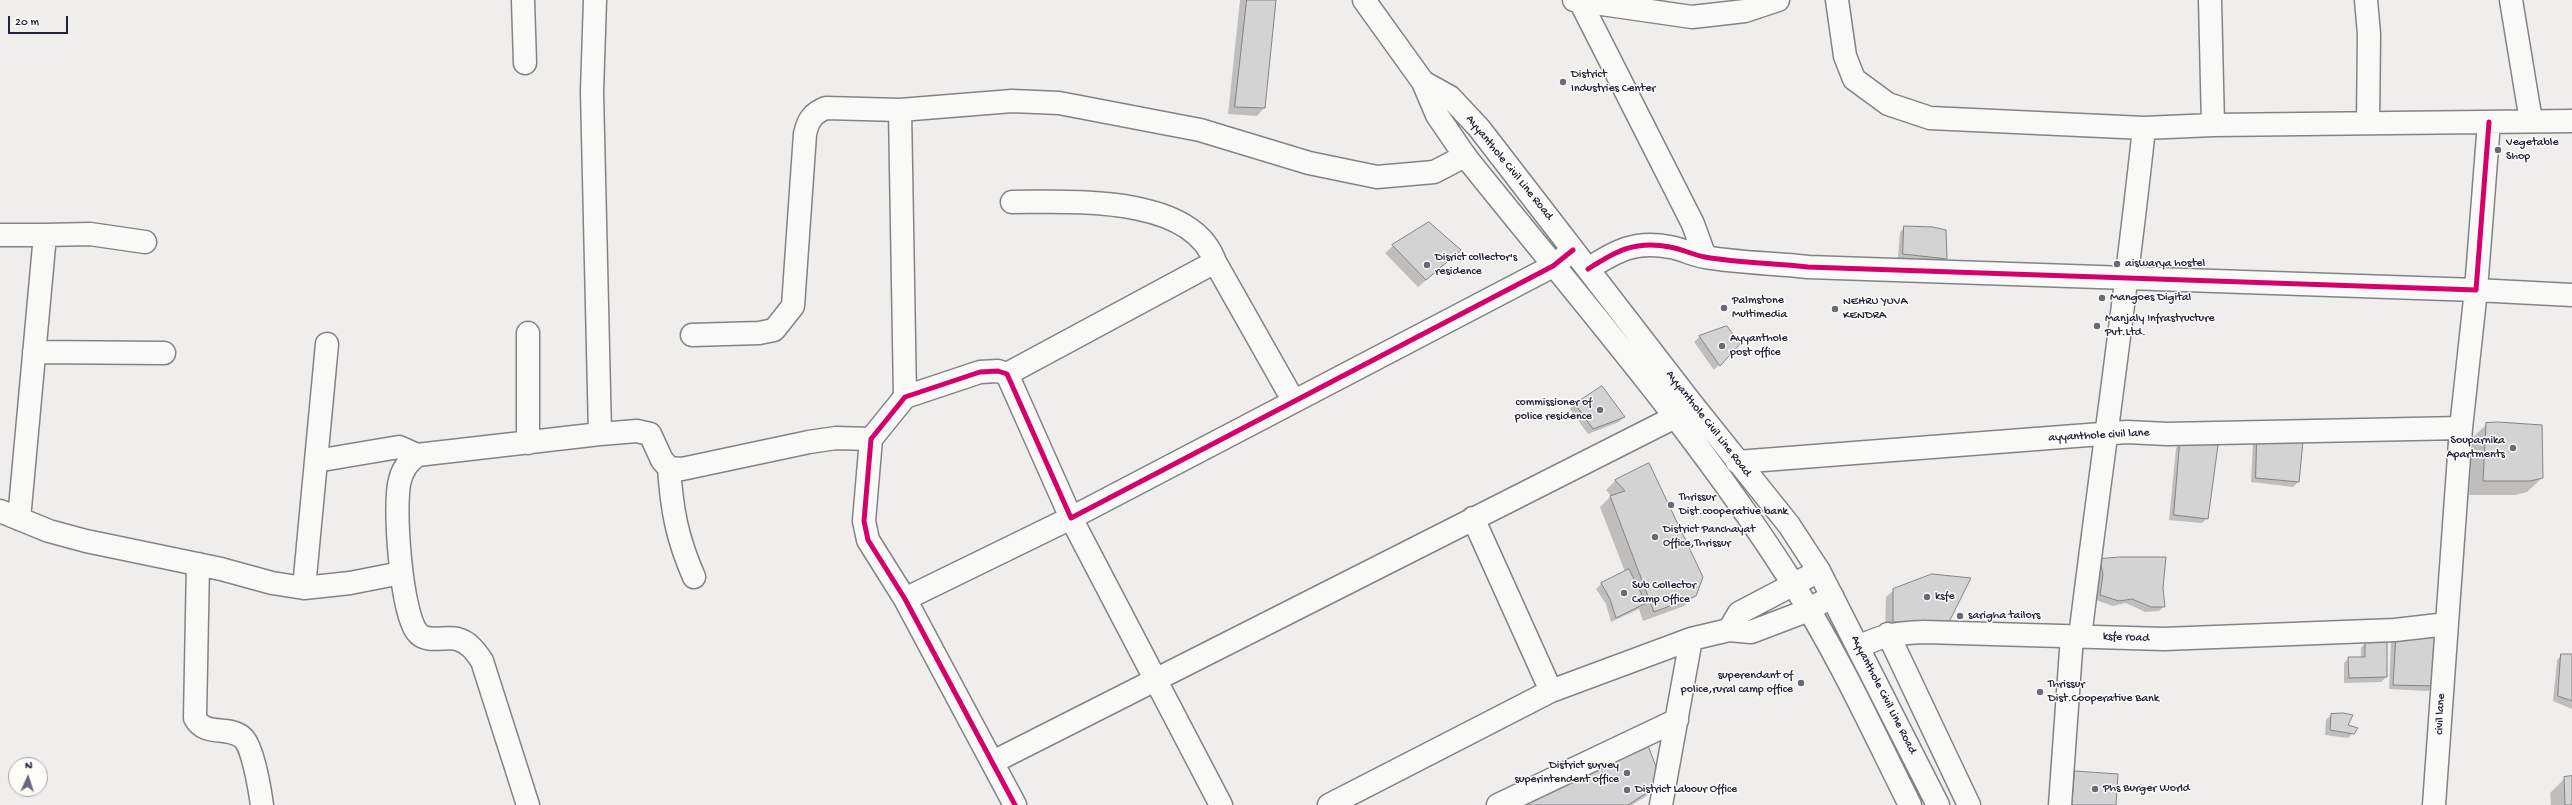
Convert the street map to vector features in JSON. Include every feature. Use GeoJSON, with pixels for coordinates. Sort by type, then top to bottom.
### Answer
{"type":"FeatureCollection","features":[{"type":"Feature","properties":{"kind":"street"},"geometry":{"type":"LineString","coordinates":[[523,0],[525,63]]}},
{"type":"Feature","properties":{"kind":"street"},"geometry":{"type":"LineString","coordinates":[[595,0],[592,92],[600,434]]}},
{"type":"Feature","properties":{"kind":"street","name":"Ayyanthole Civil Line Road"},"geometry":{"type":"LineString","coordinates":[[1364,0],[1423,82],[1437,115],[1465,156],[1675,417],[1723,481],[1794,584],[1828,643],[1910,805]]}},
{"type":"Feature","properties":{"kind":"street"},"geometry":{"type":"LineString","coordinates":[[1577,0],[1692,17],[1745,11],[1778,0]]}},
{"type":"Feature","properties":{"kind":"street"},"geometry":{"type":"LineString","coordinates":[[1577,0],[1693,224],[1705,257]]}},
{"type":"Feature","properties":{"kind":"street"},"geometry":{"type":"LineString","coordinates":[[1837,0],[1845,56],[1854,79],[1888,104],[1930,118],[2144,128],[2213,125],[2572,121]]}},
{"type":"Feature","properties":{"kind":"street"},"geometry":{"type":"LineString","coordinates":[[2210,0],[2213,125]]}},
{"type":"Feature","properties":{"kind":"street"},"geometry":{"type":"LineString","coordinates":[[2366,0],[2369,34],[2368,123]]}},
{"type":"Feature","properties":{"kind":"street"},"geometry":{"type":"LineString","coordinates":[[2511,0],[2531,121]]}},
{"type":"Feature","properties":{"kind":"street","name":"Ayyanthole Civil Line Road"},"geometry":{"type":"LineString","coordinates":[[1423,82],[1450,97],[1478,128],[1737,462],[1789,525],[1819,570],[1938,805]]}},
{"type":"Feature","properties":{"kind":"street"},"geometry":{"type":"LineString","coordinates":[[692,335],[759,334],[774,330],[793,306],[805,134],[808,123],[816,112],[826,108],[842,107],[900,110],[1012,101],[1059,103],[1200,130],[1309,162],[1377,177],[1434,172],[1465,156]]}},
{"type":"Feature","properties":{"kind":"street"},"geometry":{"type":"LineString","coordinates":[[900,110],[905,397]]}},
{"type":"Feature","properties":{"kind":"street","name":"civil lane"},"geometry":{"type":"LineString","coordinates":[[2434,805],[2461,428],[2476,290],[2489,122]]}},
{"type":"Feature","properties":{"kind":"street"},"geometry":{"type":"LineString","coordinates":[[2060,805],[2076,637],[2128,279],[2144,128]]}},
{"type":"Feature","properties":{"kind":"street"},"geometry":{"type":"LineString","coordinates":[[1012,202],[1131,206],[1153,211],[1193,232],[1211,252],[1215,262],[1293,400]]}},
{"type":"Feature","properties":{"kind":"street"},"geometry":{"type":"LineString","coordinates":[[0,235],[90,234],[145,242]]}},
{"type":"Feature","properties":{"kind":"street"},"geometry":{"type":"LineString","coordinates":[[45,235],[34,352],[9,515],[49,531],[86,541],[198,564],[272,583],[304,588],[350,583],[401,573]]}},
{"type":"Feature","properties":{"kind":"street"},"geometry":{"type":"LineString","coordinates":[[1588,269],[1615,251],[1632,246],[1651,244],[1671,247],[1705,257],[1808,267],[2476,290],[2572,295]]}},
{"type":"Feature","properties":{"kind":"street"},"geometry":{"type":"LineString","coordinates":[[905,598],[1071,518],[1293,400],[1553,266],[1573,250]]}},
{"type":"Feature","properties":{"kind":"street"},"geometry":{"type":"LineString","coordinates":[[1015,805],[905,598],[868,540],[864,521],[871,439],[905,397],[980,372],[998,371],[1007,374],[1215,262]]}},
{"type":"Feature","properties":{"kind":"street"},"geometry":{"type":"LineString","coordinates":[[528,333],[528,442]]}},
{"type":"Feature","properties":{"kind":"street"},"geometry":{"type":"LineString","coordinates":[[304,588],[327,344]]}},
{"type":"Feature","properties":{"kind":"street"},"geometry":{"type":"LineString","coordinates":[[34,352],[164,353]]}},
{"type":"Feature","properties":{"kind":"street"},"geometry":{"type":"LineString","coordinates":[[1007,374],[1071,518],[1221,805]]}},
{"type":"Feature","properties":{"kind":"street"},"geometry":{"type":"LineString","coordinates":[[993,762],[1675,417]]}},
{"type":"Feature","properties":{"kind":"street","name":"ayyanthole civil lane"},"geometry":{"type":"LineString","coordinates":[[1737,462],[2105,435],[2127,432],[2167,434],[2461,428]]}},
{"type":"Feature","properties":{"kind":"street"},"geometry":{"type":"LineString","coordinates":[[316,461],[400,447],[417,455],[600,434],[637,431],[650,434],[662,460],[669,468],[675,522],[680,545],[694,577]]}},
{"type":"Feature","properties":{"kind":"street"},"geometry":{"type":"LineString","coordinates":[[669,468],[682,469],[836,438],[871,439]]}},
{"type":"Feature","properties":{"kind":"street"},"geometry":{"type":"LineString","coordinates":[[417,455],[405,466],[399,481],[401,573],[417,632],[427,638],[458,639],[473,648],[482,661],[528,805]]}},
{"type":"Feature","properties":{"kind":"street"},"geometry":{"type":"LineString","coordinates":[[1473,518],[1550,691]]}},
{"type":"Feature","properties":{"kind":"street"},"geometry":{"type":"LineString","coordinates":[[198,564],[195,718],[199,726],[206,729],[227,731],[243,737],[248,747],[262,805]]}},
{"type":"Feature","properties":{"kind":"street"},"geometry":{"type":"LineString","coordinates":[[1729,630],[1739,613],[1819,570]]}},
{"type":"Feature","properties":{"kind":"street"},"geometry":{"type":"LineString","coordinates":[[1329,805],[1550,691],[1691,639],[1729,630],[1751,632],[1809,610],[1832,596]]}},
{"type":"Feature","properties":{"kind":"street","name":"ksfe road"},"geometry":{"type":"LineString","coordinates":[[1859,647],[1875,638],[1888,634],[1924,632],[2164,639],[2395,630],[2447,624]]}},
{"type":"Feature","properties":{"kind":"street"},"geometry":{"type":"LineString","coordinates":[[1888,634],[1969,805]]}},
{"type":"Feature","properties":{"kind":"street"},"geometry":{"type":"LineString","coordinates":[[1661,805],[1691,639]]}},
{"type":"Feature","properties":{"kind":"street"},"geometry":{"type":"LineString","coordinates":[[1498,805],[1676,720]]}},
{"type":"Feature","properties":{"kind":"building"},"geometry":{"type":"Polygon","coordinates":[[[1247,0],[1276,0],[1265,108],[1235,107],[1247,0]]]}},
{"type":"Feature","properties":{"kind":"building","name":"Disrict collector's residence"},"geometry":{"type":"Polygon","coordinates":[[[1429,222],[1461,250],[1426,280],[1392,245],[1429,222]]]}},
{"type":"Feature","properties":{"kind":"building"},"geometry":{"type":"Polygon","coordinates":[[[1904,226],[1933,227],[1946,230],[1947,259],[1903,254],[1904,226]]]}},
{"type":"Feature","properties":{"kind":"building","name":"Ayyanthole post office"},"geometry":{"type":"Polygon","coordinates":[[[1727,326],[1740,344],[1720,366],[1699,336],[1727,326]]]}},
{"type":"Feature","properties":{"kind":"building","name":"commissioner of police residence"},"geometry":{"type":"Polygon","coordinates":[[[1602,386],[1625,417],[1593,429],[1575,404],[1602,386]]]}},
{"type":"Feature","properties":{"kind":"building","name":"Souparnika Apartments"},"geometry":{"type":"Polygon","coordinates":[[[2498,422],[2542,425],[2543,478],[2530,481],[2483,481],[2486,423],[2498,422]]]}},
{"type":"Feature","properties":{"kind":"building"},"geometry":{"type":"Polygon","coordinates":[[[2257,437],[2303,441],[2299,482],[2256,478],[2257,437]]]}},
{"type":"Feature","properties":{"kind":"building"},"geometry":{"type":"Polygon","coordinates":[[[2180,442],[2218,445],[2208,519],[2174,515],[2180,442]]]}},
{"type":"Feature","properties":{"kind":"building","name":"District Panchayat Office,Thrissur"},"geometry":{"type":"Polygon","coordinates":[[[1649,463],[1703,577],[1696,596],[1654,612],[1610,496],[1625,491],[1615,480],[1649,463]]]}},
{"type":"Feature","properties":{"kind":"building"},"geometry":{"type":"Polygon","coordinates":[[[2120,557],[2166,557],[2163,588],[2165,607],[2151,607],[2132,599],[2119,601],[2100,595],[2103,575],[2100,559],[2120,557]]]}},
{"type":"Feature","properties":{"kind":"building","name":"Sub Collector Camp Office"},"geometry":{"type":"Polygon","coordinates":[[[1629,569],[1646,603],[1616,618],[1610,599],[1601,583],[1629,569]]]}},
{"type":"Feature","properties":{"kind":"building","name":"ksfe"},"geometry":{"type":"Polygon","coordinates":[[[1932,574],[1971,578],[1949,622],[1893,622],[1893,589],[1932,574]]]}},
{"type":"Feature","properties":{"kind":"building"},"geometry":{"type":"Polygon","coordinates":[[[2440,630],[2435,686],[2393,685],[2396,635],[2440,630]]]}},
{"type":"Feature","properties":{"kind":"building"},"geometry":{"type":"Polygon","coordinates":[[[2387,638],[2387,677],[2349,678],[2348,657],[2365,657],[2365,641],[2387,638]]]}},
{"type":"Feature","properties":{"kind":"building"},"geometry":{"type":"Polygon","coordinates":[[[2561,654],[2572,654],[2572,701],[2558,696],[2561,654]]]}},
{"type":"Feature","properties":{"kind":"building"},"geometry":{"type":"Polygon","coordinates":[[[2343,713],[2353,715],[2348,725],[2358,728],[2354,734],[2330,730],[2331,714],[2343,713]]]}},
{"type":"Feature","properties":{"kind":"building"},"geometry":{"type":"Polygon","coordinates":[[[1646,740],[1662,783],[1628,805],[1519,805],[1646,740]]]}},
{"type":"Feature","properties":{"kind":"building","name":"Phs Burger World"},"geometry":{"type":"Polygon","coordinates":[[[2075,771],[2118,774],[2116,805],[2072,805],[2075,771]]]}},
{"type":"Feature","properties":{"kind":"building"},"geometry":{"type":"Polygon","coordinates":[[[2572,776],[2572,805],[2565,805],[2564,777],[2572,776]]]}},
{"type":"Feature","properties":{"kind":"cycle path"},"geometry":{"type":"LineString","coordinates":[[1588,269],[1617,252],[1636,246],[1658,245],[1718,259],[1808,267],[2476,290],[2489,122]]}},
{"type":"Feature","properties":{"kind":"cycle path"},"geometry":{"type":"LineString","coordinates":[[1015,805],[905,599],[868,540],[864,521],[871,439],[905,397],[980,372],[998,371],[1007,374],[1071,518],[1553,266],[1573,250]]}},
{"type":"Feature","properties":{"kind":"place","name":"District Industries Center"},"geometry":{"type":"Point","coordinates":[1563,82]}},
{"type":"Feature","properties":{"kind":"place","name":"Vegetable Shop"},"geometry":{"type":"Point","coordinates":[2498,150]}},
{"type":"Feature","properties":{"kind":"place","name":"aiswarya hostel"},"geometry":{"type":"Point","coordinates":[2117,264]}},
{"type":"Feature","properties":{"kind":"place","name":"Disrict collector's residence"},"geometry":{"type":"Point","coordinates":[1427,265]}},
{"type":"Feature","properties":{"kind":"place","name":"Mangoes Digital"},"geometry":{"type":"Point","coordinates":[2102,298]}},
{"type":"Feature","properties":{"kind":"place","name":"Palmstone Multimedia"},"geometry":{"type":"Point","coordinates":[1724,308]}},
{"type":"Feature","properties":{"kind":"place","name":"NEHRU YUVA KENDRA"},"geometry":{"type":"Point","coordinates":[1835,309]}},
{"type":"Feature","properties":{"kind":"place","name":"Manjaly Infrastructure Pvt.Ltd."},"geometry":{"type":"Point","coordinates":[2097,326]}},
{"type":"Feature","properties":{"kind":"place","name":"Ayyanthole post office"},"geometry":{"type":"Point","coordinates":[1722,346]}},
{"type":"Feature","properties":{"kind":"place","name":"commissioner of police residence"},"geometry":{"type":"Point","coordinates":[1600,410]}},
{"type":"Feature","properties":{"kind":"place","name":"Souparnika Apartments"},"geometry":{"type":"Point","coordinates":[2513,448]}},
{"type":"Feature","properties":{"kind":"place","name":"Thrissur Dist.cooperative bank"},"geometry":{"type":"Point","coordinates":[1671,505]}},
{"type":"Feature","properties":{"kind":"place","name":"District Panchayat Office,Thrissur"},"geometry":{"type":"Point","coordinates":[1655,537]}},
{"type":"Feature","properties":{"kind":"place","name":"Sub Collector Camp Office"},"geometry":{"type":"Point","coordinates":[1624,593]}},
{"type":"Feature","properties":{"kind":"place","name":"ksfe"},"geometry":{"type":"Point","coordinates":[1927,597]}},
{"type":"Feature","properties":{"kind":"place","name":"sarigha tailors"},"geometry":{"type":"Point","coordinates":[1960,616]}},
{"type":"Feature","properties":{"kind":"place","name":"superendant of police,rural camp office"},"geometry":{"type":"Point","coordinates":[1801,683]}},
{"type":"Feature","properties":{"kind":"place","name":"Thrissur Dist.Cooperative Bank"},"geometry":{"type":"Point","coordinates":[2040,692]}},
{"type":"Feature","properties":{"kind":"place","name":"District survey superintendent office"},"geometry":{"type":"Point","coordinates":[1627,773]}},
{"type":"Feature","properties":{"kind":"place","name":"Phs Burger World"},"geometry":{"type":"Point","coordinates":[2095,789]}},
{"type":"Feature","properties":{"kind":"place","name":"District Labour Office"},"geometry":{"type":"Point","coordinates":[1627,790]}}]}
